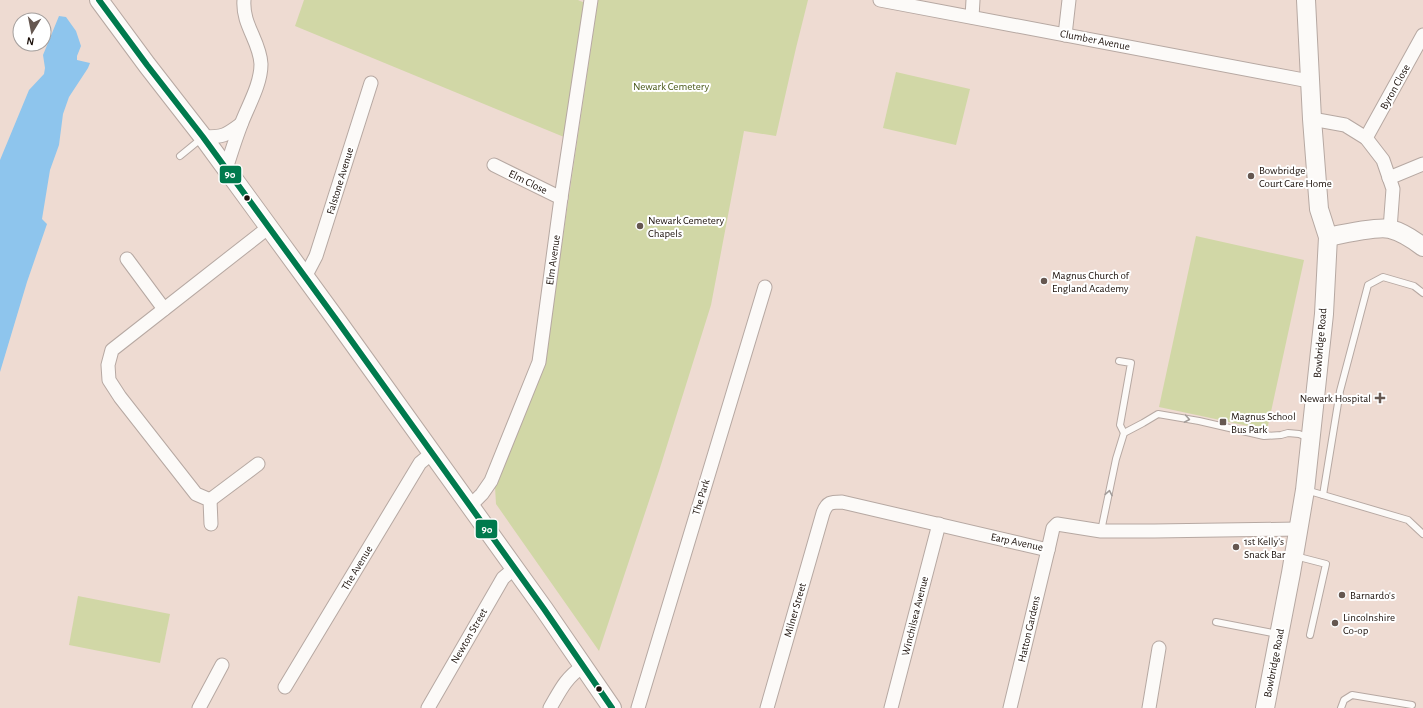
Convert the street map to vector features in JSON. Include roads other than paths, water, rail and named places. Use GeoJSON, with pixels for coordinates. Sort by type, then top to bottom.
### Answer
{"type":"FeatureCollection","features":[{"type":"Feature","properties":{"kind":"main road","name":"Bowbridge Road"},"geometry":{"type":"LineString","coordinates":[[1265,708],[1305,490],[1324,314],[1328,237],[1319,209],[1309,81],[1306,0]]}},
{"type":"Feature","properties":{"kind":"main road"},"geometry":{"type":"LineString","coordinates":[[102,3],[269,227],[515,568],[612,708]]}},
{"type":"Feature","properties":{"kind":"main road"},"geometry":{"type":"LineString","coordinates":[[1328,237],[1368,230],[1390,229],[1413,239],[1423,247]]}},
{"type":"Feature","properties":{"kind":"street"},"geometry":{"type":"LineString","coordinates":[[226,169],[241,124],[259,78],[261,66],[258,49],[245,17],[243,8],[244,0]]}},
{"type":"Feature","properties":{"kind":"street","name":"Elm Avenue"},"geometry":{"type":"LineString","coordinates":[[470,506],[482,494],[491,481],[539,362],[561,198],[591,0]]}},
{"type":"Feature","properties":{"kind":"street","name":"Clumber Avenue"},"geometry":{"type":"LineString","coordinates":[[880,0],[1309,81]]}},
{"type":"Feature","properties":{"kind":"street"},"geometry":{"type":"LineString","coordinates":[[972,17],[974,0]]}},
{"type":"Feature","properties":{"kind":"street"},"geometry":{"type":"LineString","coordinates":[[1065,35],[1069,0]]}},
{"type":"Feature","properties":{"kind":"street","name":"Byron Close"},"geometry":{"type":"LineString","coordinates":[[1366,138],[1423,35]]}},
{"type":"Feature","properties":{"kind":"street","name":"Falstone Avenue"},"geometry":{"type":"LineString","coordinates":[[305,277],[316,256],[371,83]]}},
{"type":"Feature","properties":{"kind":"street"},"geometry":{"type":"LineString","coordinates":[[1312,119],[1345,125],[1366,138],[1383,160],[1393,189],[1390,229]]}},
{"type":"Feature","properties":{"kind":"street"},"geometry":{"type":"LineString","coordinates":[[203,137],[228,135],[241,124]]}},
{"type":"Feature","properties":{"kind":"street"},"geometry":{"type":"LineString","coordinates":[[1389,178],[1423,164]]}},
{"type":"Feature","properties":{"kind":"street","name":"Elm Close"},"geometry":{"type":"LineString","coordinates":[[494,165],[561,198]]}},
{"type":"Feature","properties":{"kind":"street"},"geometry":{"type":"LineString","coordinates":[[210,500],[196,494],[150,436],[109,380],[108,365],[112,350],[269,227]]}},
{"type":"Feature","properties":{"kind":"street"},"geometry":{"type":"LineString","coordinates":[[128,259],[164,308]]}},
{"type":"Feature","properties":{"kind":"street","name":"The Park"},"geometry":{"type":"LineString","coordinates":[[638,708],[765,287]]}},
{"type":"Feature","properties":{"kind":"street","name":"The Avenue"},"geometry":{"type":"LineString","coordinates":[[285,687],[420,463],[432,453]]}},
{"type":"Feature","properties":{"kind":"street"},"geometry":{"type":"LineString","coordinates":[[210,500],[258,464]]}},
{"type":"Feature","properties":{"kind":"street"},"geometry":{"type":"LineString","coordinates":[[210,500],[211,524]]}},
{"type":"Feature","properties":{"kind":"street","name":"Earp Avenue"},"geometry":{"type":"LineString","coordinates":[[823,513],[826,506],[833,502],[842,502],[1048,550],[1053,528],[1057,524],[1101,531],[1298,529]]}},
{"type":"Feature","properties":{"kind":"street","name":"Milner Street"},"geometry":{"type":"LineString","coordinates":[[767,708],[823,513]]}},
{"type":"Feature","properties":{"kind":"street","name":"Winchilsea Avenue"},"geometry":{"type":"LineString","coordinates":[[891,708],[939,524]]}},
{"type":"Feature","properties":{"kind":"street","name":"Hatton Gardens"},"geometry":{"type":"LineString","coordinates":[[1010,708],[1048,550]]}},
{"type":"Feature","properties":{"kind":"street","name":"Newton Street"},"geometry":{"type":"LineString","coordinates":[[428,708],[503,578],[515,568]]}},
{"type":"Feature","properties":{"kind":"street"},"geometry":{"type":"LineString","coordinates":[[1149,708],[1159,648]]}},
{"type":"Feature","properties":{"kind":"street"},"geometry":{"type":"LineString","coordinates":[[199,708],[222,665]]}},
{"type":"Feature","properties":{"kind":"street"},"geometry":{"type":"LineString","coordinates":[[550,708],[566,680],[583,666]]}},
{"type":"Feature","properties":{"kind":"lane"},"geometry":{"type":"LineString","coordinates":[[180,156],[203,137]]}},
{"type":"Feature","properties":{"kind":"lane"},"geometry":{"type":"LineString","coordinates":[[1323,495],[1340,391],[1368,286],[1383,277],[1414,286],[1423,293]]}},
{"type":"Feature","properties":{"kind":"lane"},"geometry":{"type":"LineString","coordinates":[[1101,531],[1116,459],[1124,433],[1120,425],[1131,363],[1119,361]]}},
{"type":"Feature","properties":{"kind":"lane"},"geometry":{"type":"LineString","coordinates":[[1124,433],[1158,414],[1199,421],[1264,436],[1281,435],[1288,432],[1311,438]]}},
{"type":"Feature","properties":{"kind":"lane"},"geometry":{"type":"LineString","coordinates":[[1305,490],[1408,520],[1423,534]]}},
{"type":"Feature","properties":{"kind":"lane"},"geometry":{"type":"LineString","coordinates":[[1294,556],[1326,564],[1310,635]]}},
{"type":"Feature","properties":{"kind":"lane"},"geometry":{"type":"LineString","coordinates":[[1216,622],[1279,635]]}},
{"type":"Feature","properties":{"kind":"lane"},"geometry":{"type":"LineString","coordinates":[[1341,708],[1344,700],[1352,695],[1412,705]]}},
{"type":"Feature","properties":{"kind":"water"},"geometry":{"type":"Polygon","coordinates":[[[59,16],[66,17],[76,31],[81,46],[77,60],[90,63],[69,97],[63,114],[59,145],[50,170],[42,219],[47,224],[27,282],[0,372],[0,160],[29,90],[44,74],[45,68],[43,55],[44,52],[52,52],[52,33],[59,16]]]}},
{"type":"Feature","properties":{"kind":"place","name":"Bowbridge Court Care Home"},"geometry":{"type":"Point","coordinates":[1251,176]}},
{"type":"Feature","properties":{"kind":"place","name":"Newark Cemetery Chapels"},"geometry":{"type":"Point","coordinates":[640,226]}},
{"type":"Feature","properties":{"kind":"place","name":"Magnus Church of England Academy"},"geometry":{"type":"Point","coordinates":[1044,281]}},
{"type":"Feature","properties":{"kind":"place","name":"Newark Hospital"},"geometry":{"type":"Point","coordinates":[1380,398]}},
{"type":"Feature","properties":{"kind":"place","name":"Magnus School Bus Park"},"geometry":{"type":"Point","coordinates":[1223,422]}},
{"type":"Feature","properties":{"kind":"place","name":"1st Kelly's Snack Bar"},"geometry":{"type":"Point","coordinates":[1236,547]}},
{"type":"Feature","properties":{"kind":"place","name":"Barnardo's"},"geometry":{"type":"Point","coordinates":[1342,595]}},
{"type":"Feature","properties":{"kind":"place","name":"Lincolnshire Co-op"},"geometry":{"type":"Point","coordinates":[1335,623]}},
{"type":"Feature","properties":{"kind":"park label","name":"Newark Cemetery"},"geometry":{"type":"Point","coordinates":[671,86]}}]}
